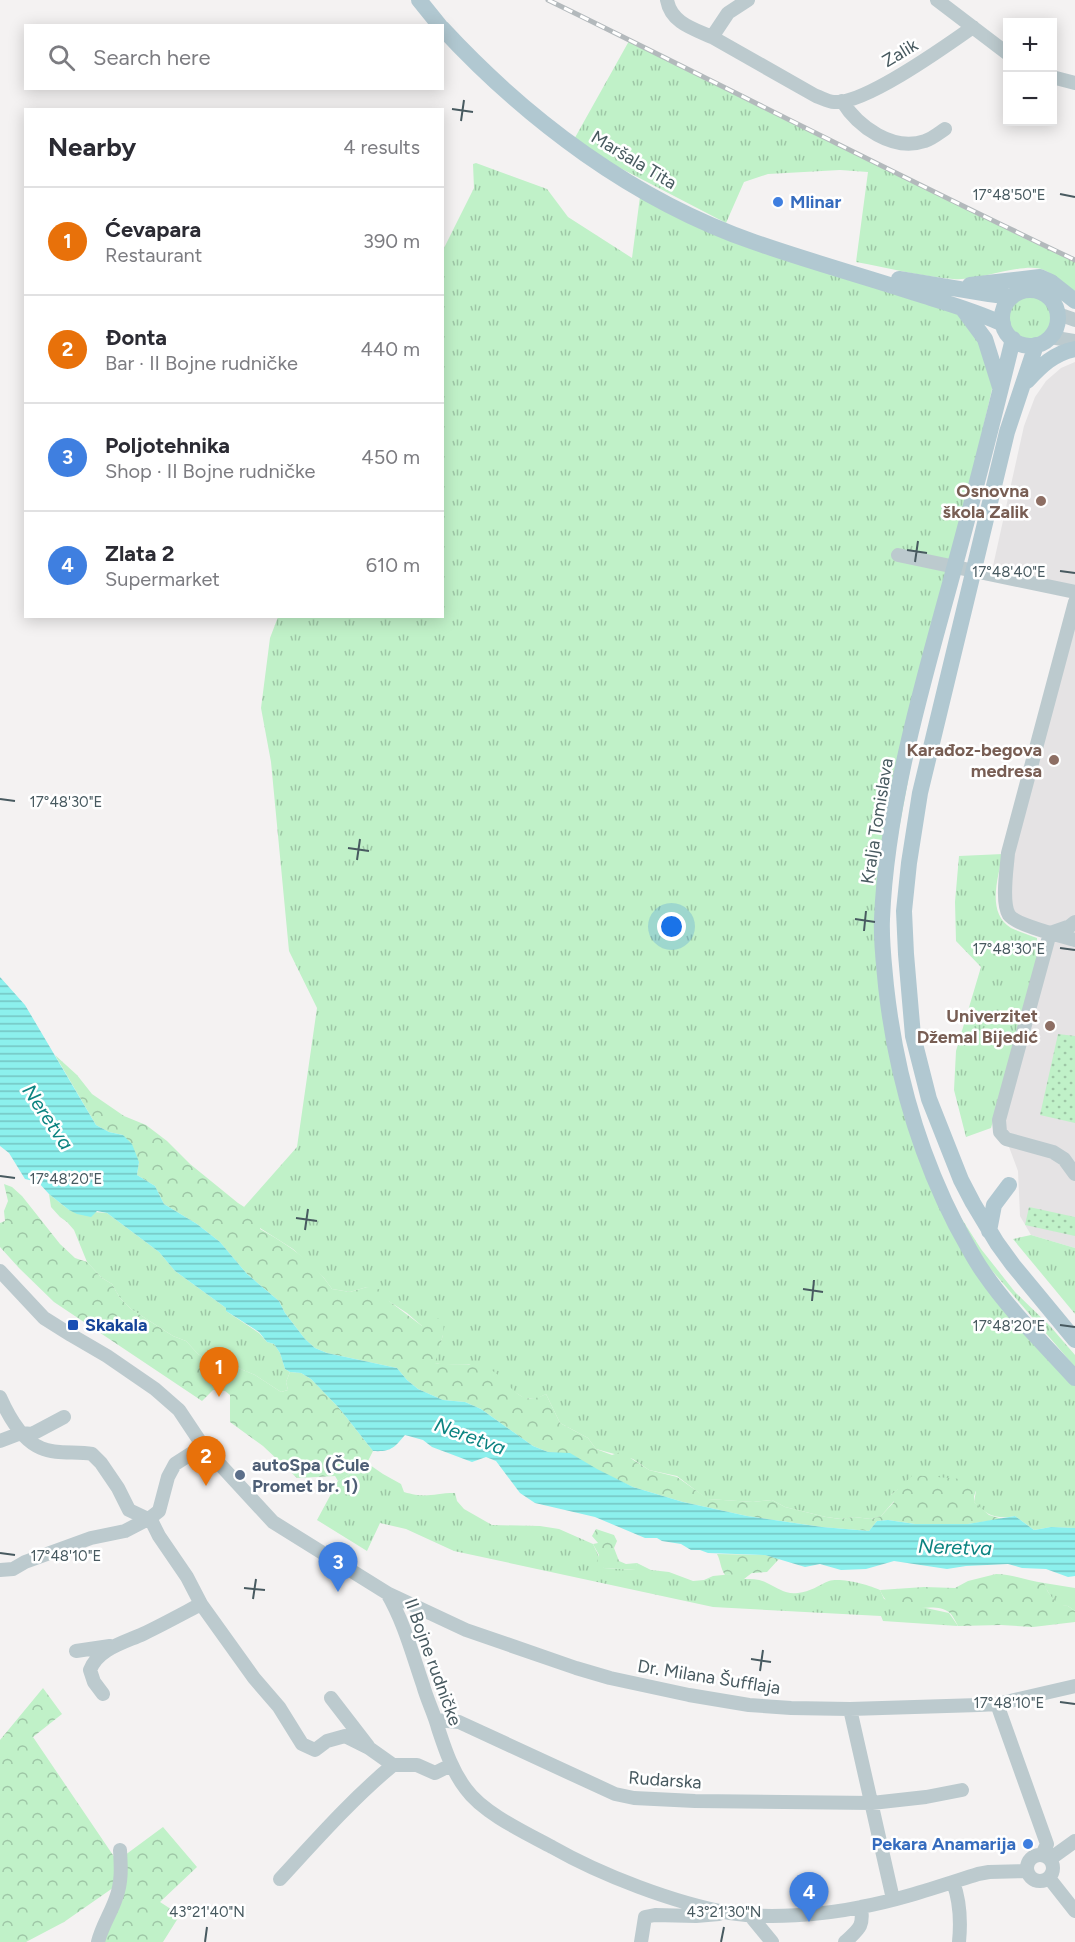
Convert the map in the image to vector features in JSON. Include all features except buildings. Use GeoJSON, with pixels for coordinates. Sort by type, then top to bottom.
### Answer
{"type":"FeatureCollection","features":[{"type":"Feature","properties":{"kind":"main road","name":"Maršala Tita"},"geometry":{"type":"LineString","coordinates":[[419,0],[439,24]]}},
{"type":"Feature","properties":{"kind":"main road","name":"Maršala Tita"},"geometry":{"type":"LineString","coordinates":[[444,30],[514,98],[552,130],[589,157],[641,189],[731,234],[962,308],[1003,324]]}},
{"type":"Feature","properties":{"kind":"main road","name":"Maršala Tita"},"geometry":{"type":"LineString","coordinates":[[839,268],[1012,297]]}},
{"type":"Feature","properties":{"kind":"main road"},"geometry":{"type":"LineString","coordinates":[[948,287],[1041,277],[1075,301]]}},
{"type":"Feature","properties":{"kind":"main road"},"geometry":{"type":"LineString","coordinates":[[1036,290],[1050,298],[1058,314],[1058,322],[1043,341],[1020,343],[1013,339],[1003,324],[1004,309],[1012,297],[1019,292],[1036,290]]}},
{"type":"Feature","properties":{"kind":"main road"},"geometry":{"type":"LineString","coordinates":[[962,308],[985,339],[1000,387]]}},
{"type":"Feature","properties":{"kind":"main road","name":"Kralja Tomislava"},"geometry":{"type":"LineString","coordinates":[[1013,339],[915,718],[890,840],[882,920],[884,961],[888,1003],[899,1067],[935,1180],[949,1211],[984,1273],[1028,1327],[1075,1378]]}},
{"type":"Feature","properties":{"kind":"main road","name":"Kralja Tomislava"},"geometry":{"type":"LineString","coordinates":[[1043,341],[1022,386],[1007,432],[920,793],[904,911],[914,1036],[930,1099],[963,1183],[989,1231],[1013,1265],[1075,1340]]}},
{"type":"Feature","properties":{"kind":"main road"},"geometry":{"type":"LineString","coordinates":[[1022,386],[1050,358],[1062,351],[1075,349]]}},
{"type":"Feature","properties":{"kind":"main road"},"geometry":{"type":"LineString","coordinates":[[989,1231],[994,1205],[1009,1185]]}},
{"type":"Feature","properties":{"kind":"street","name":"Zalik"},"geometry":{"type":"LineString","coordinates":[[667,0],[668,8],[675,18],[688,27],[712,37],[816,96],[833,102],[863,97],[920,63],[973,27]]}},
{"type":"Feature","properties":{"kind":"street"},"geometry":{"type":"LineString","coordinates":[[712,37],[728,13],[748,0]]}},
{"type":"Feature","properties":{"kind":"street"},"geometry":{"type":"LineString","coordinates":[[937,0],[1003,50]]}},
{"type":"Feature","properties":{"kind":"street"},"geometry":{"type":"LineString","coordinates":[[1057,78],[1075,83]]}},
{"type":"Feature","properties":{"kind":"street"},"geometry":{"type":"LineString","coordinates":[[842,101],[851,115],[863,126],[888,140],[910,143],[925,141],[945,129]]}},
{"type":"Feature","properties":{"kind":"street"},"geometry":{"type":"LineString","coordinates":[[1058,314],[1075,320]]}},
{"type":"Feature","properties":{"kind":"street"},"geometry":{"type":"LineString","coordinates":[[1043,341],[1075,341]]}},
{"type":"Feature","properties":{"kind":"street"},"geometry":{"type":"LineString","coordinates":[[898,555],[1075,592]]}},
{"type":"Feature","properties":{"kind":"street"},"geometry":{"type":"LineString","coordinates":[[1075,602],[1008,853],[1006,887],[1006,908],[1015,921],[1075,940]]}},
{"type":"Feature","properties":{"kind":"street"},"geometry":{"type":"LineString","coordinates":[[1050,933],[1075,922]]}},
{"type":"Feature","properties":{"kind":"street"},"geometry":{"type":"LineString","coordinates":[[1050,933],[999,1120],[1000,1132],[1006,1139],[1069,1156],[1075,1154]]}},
{"type":"Feature","properties":{"kind":"street"},"geometry":{"type":"LineString","coordinates":[[1053,1152],[1064,1159],[1075,1174]]}},
{"type":"Feature","properties":{"kind":"street","name":"II Bojne rudničke"},"geometry":{"type":"LineString","coordinates":[[2,1276],[44,1318],[107,1356],[155,1389],[179,1410],[203,1446],[273,1522],[387,1593],[404,1627],[451,1765],[467,1791],[484,1806],[573,1859],[623,1880],[695,1905],[730,1913]]}},
{"type":"Feature","properties":{"kind":"street"},"geometry":{"type":"LineString","coordinates":[[0,1397],[21,1433],[40,1448],[92,1454],[118,1488],[129,1510],[149,1518],[187,1577],[201,1604],[254,1678],[279,1707],[302,1744],[315,1750],[327,1742],[345,1736],[369,1748],[393,1765],[417,1765],[435,1773],[451,1765]]}},
{"type":"Feature","properties":{"kind":"street"},"geometry":{"type":"LineString","coordinates":[[0,1441],[21,1433],[32,1434],[64,1417]]}},
{"type":"Feature","properties":{"kind":"street"},"geometry":{"type":"LineString","coordinates":[[0,1570],[13,1569],[25,1562],[91,1538],[125,1531],[149,1518],[159,1511],[168,1477],[175,1464],[203,1446]]}},
{"type":"Feature","properties":{"kind":"street","name":"Dr. Milana Šufflaja"},"geometry":{"type":"LineString","coordinates":[[387,1593],[466,1630],[610,1678],[749,1705],[850,1709],[997,1704],[1075,1686]]}},
{"type":"Feature","properties":{"kind":"street"},"geometry":{"type":"LineString","coordinates":[[76,1651],[94,1650],[117,1644],[201,1604]]}},
{"type":"Feature","properties":{"kind":"street"},"geometry":{"type":"LineString","coordinates":[[103,1694],[94,1682],[90,1670],[93,1662],[117,1644]]}},
{"type":"Feature","properties":{"kind":"street"},"geometry":{"type":"LineString","coordinates":[[331,1698],[369,1748]]}},
{"type":"Feature","properties":{"kind":"street"},"geometry":{"type":"LineString","coordinates":[[997,1704],[1047,1844],[1046,1857],[1053,1867],[1049,1878],[1041,1882],[1030,1877],[1026,1871],[1031,1858],[1046,1857],[1075,1841]]}},
{"type":"Feature","properties":{"kind":"street"},"geometry":{"type":"LineString","coordinates":[[850,1709],[893,1899]]}},
{"type":"Feature","properties":{"kind":"street","name":"Rudarska"},"geometry":{"type":"LineString","coordinates":[[436,1720],[459,1722],[615,1794],[634,1798],[872,1803],[962,1790]]}},
{"type":"Feature","properties":{"kind":"street"},"geometry":{"type":"LineString","coordinates":[[280,1879],[330,1825],[393,1765]]}},
{"type":"Feature","properties":{"kind":"street"},"geometry":{"type":"LineString","coordinates":[[98,1942],[116,1900],[120,1883],[120,1850]]}},
{"type":"Feature","properties":{"kind":"street"},"geometry":{"type":"LineString","coordinates":[[641,1942],[645,1917],[655,1915],[797,1914],[861,1907],[978,1874],[1026,1871]]}},
{"type":"Feature","properties":{"kind":"street"},"geometry":{"type":"LineString","coordinates":[[1049,1878],[1075,1911]]}},
{"type":"Feature","properties":{"kind":"street"},"geometry":{"type":"LineString","coordinates":[[953,1882],[959,1909],[959,1942]]}},
{"type":"Feature","properties":{"kind":"street"},"geometry":{"type":"LineString","coordinates":[[845,1942],[860,1928],[863,1920],[861,1907]]}},
{"type":"Feature","properties":{"kind":"street"},"geometry":{"type":"LineString","coordinates":[[749,1914],[772,1942]]}},
{"type":"Feature","properties":{"kind":"shaded area","name":"Osnovna škola Zalik"},"geometry":{"type":"Polygon","coordinates":[[[1075,362],[1075,592],[991,575],[1024,426],[1035,397],[1046,381],[1061,368],[1075,362]]]}},
{"type":"Feature","properties":{"kind":"shaded area"},"geometry":{"type":"Polygon","coordinates":[[[1075,602],[1075,1248],[1031,1235],[1020,1216],[1018,1171],[999,1120],[1050,933],[1015,921],[1006,887],[1075,602]]]}},
{"type":"Feature","properties":{"kind":"green space"},"geometry":{"type":"Polygon","coordinates":[[[629,41],[1032,242],[1075,261],[1075,292],[1048,272],[1035,268],[975,278],[953,279],[856,262],[868,172],[840,170],[768,174],[744,182],[726,223],[572,143],[629,41]]]}},
{"type":"Feature","properties":{"kind":"green space"},"geometry":{"type":"Polygon","coordinates":[[[476,163],[547,189],[568,217],[632,258],[641,189],[674,207],[962,308],[996,372],[935,636],[882,920],[899,1067],[967,1244],[1075,1378],[1075,1528],[1051,1527],[1034,1530],[1015,1516],[992,1515],[974,1502],[976,1491],[898,1489],[891,1495],[894,1501],[881,1516],[871,1519],[826,1517],[785,1507],[772,1500],[753,1502],[707,1499],[677,1476],[649,1470],[633,1459],[596,1449],[588,1438],[560,1423],[546,1394],[536,1399],[524,1398],[469,1364],[434,1363],[443,1335],[422,1326],[407,1313],[367,1287],[350,1292],[332,1289],[324,1278],[293,1249],[260,1228],[244,1207],[297,1147],[317,1008],[289,951],[271,762],[261,708],[270,638],[278,618],[444,618],[444,248],[474,188],[473,164],[476,163]]]}},
{"type":"Feature","properties":{"kind":"green space"},"geometry":{"type":"Polygon","coordinates":[[[1030,291],[1040,293],[1048,299],[1054,307],[1056,317],[1054,327],[1048,335],[1040,341],[1030,343],[1020,341],[1012,335],[1006,327],[1004,317],[1006,307],[1012,299],[1020,293],[1030,291]]]}},
{"type":"Feature","properties":{"kind":"green space"},"geometry":{"type":"Polygon","coordinates":[[[1003,854],[996,904],[1003,921],[1011,928],[1037,938],[1037,966],[991,1128],[966,1137],[954,1090],[956,1051],[981,967],[956,941],[955,902],[959,856],[1003,854]]]}},
{"type":"Feature","properties":{"kind":"green space"},"geometry":{"type":"Polygon","coordinates":[[[1058,1034],[1075,1036],[1075,1123],[1040,1115],[1058,1034]]]}},
{"type":"Feature","properties":{"kind":"green space"},"geometry":{"type":"Polygon","coordinates":[[[55,1055],[77,1075],[92,1094],[124,1116],[146,1125],[238,1203],[260,1217],[260,1229],[299,1254],[317,1270],[332,1289],[350,1292],[367,1287],[383,1290],[389,1301],[422,1326],[434,1318],[444,1319],[443,1335],[435,1363],[478,1365],[498,1375],[521,1396],[536,1398],[546,1394],[560,1423],[588,1438],[596,1449],[612,1455],[621,1452],[649,1470],[677,1477],[708,1499],[753,1502],[772,1500],[785,1507],[840,1519],[854,1517],[871,1519],[881,1516],[894,1502],[890,1496],[913,1475],[973,1480],[978,1485],[974,1502],[989,1515],[1002,1519],[968,1524],[915,1524],[888,1520],[877,1521],[869,1531],[747,1516],[683,1502],[633,1487],[558,1453],[533,1446],[481,1409],[465,1402],[443,1400],[418,1389],[397,1368],[327,1353],[315,1348],[285,1313],[279,1301],[247,1274],[220,1242],[197,1224],[164,1204],[155,1186],[137,1175],[139,1162],[123,1135],[109,1132],[96,1125],[55,1055]]]}},
{"type":"Feature","properties":{"kind":"green space"},"geometry":{"type":"Polygon","coordinates":[[[4,1184],[12,1187],[22,1196],[60,1244],[75,1258],[87,1262],[102,1278],[112,1284],[120,1298],[131,1309],[173,1336],[186,1341],[198,1354],[213,1364],[236,1367],[255,1375],[281,1392],[288,1390],[286,1382],[290,1372],[301,1373],[311,1379],[339,1408],[373,1451],[367,1463],[338,1481],[335,1476],[297,1478],[263,1446],[230,1422],[230,1395],[225,1391],[213,1390],[202,1401],[54,1302],[0,1247],[0,1223],[5,1221],[4,1211],[8,1201],[4,1184]]]}},
{"type":"Feature","properties":{"kind":"green space"},"geometry":{"type":"Polygon","coordinates":[[[49,1194],[69,1210],[107,1213],[159,1252],[175,1271],[226,1308],[226,1311],[259,1333],[267,1342],[274,1344],[280,1353],[285,1369],[290,1372],[286,1382],[288,1390],[281,1392],[255,1375],[236,1367],[213,1364],[198,1354],[186,1341],[173,1336],[131,1309],[120,1298],[112,1284],[102,1278],[87,1262],[74,1230],[51,1207],[49,1194]]]}},
{"type":"Feature","properties":{"kind":"green space"},"geometry":{"type":"Polygon","coordinates":[[[1029,1207],[1075,1217],[1075,1236],[1025,1225],[1029,1207]]]}},
{"type":"Feature","properties":{"kind":"green space"},"geometry":{"type":"Polygon","coordinates":[[[958,1213],[981,1249],[1015,1292],[1050,1326],[1075,1355],[1075,1367],[982,1259],[958,1213]]]}},
{"type":"Feature","properties":{"kind":"green space"},"geometry":{"type":"Polygon","coordinates":[[[1031,1235],[1075,1248],[1075,1314],[1013,1239],[1031,1235]]]}},
{"type":"Feature","properties":{"kind":"green space"},"geometry":{"type":"Polygon","coordinates":[[[367,1463],[401,1484],[404,1492],[424,1495],[455,1493],[457,1501],[464,1509],[492,1525],[540,1526],[559,1529],[593,1544],[604,1568],[635,1570],[637,1563],[651,1570],[669,1572],[693,1581],[713,1576],[753,1572],[744,1579],[762,1581],[790,1593],[806,1591],[829,1581],[847,1581],[880,1590],[884,1599],[949,1613],[958,1626],[883,1621],[881,1616],[713,1607],[454,1551],[406,1529],[380,1523],[367,1551],[317,1520],[338,1481],[367,1463]]]}},
{"type":"Feature","properties":{"kind":"green space"},"geometry":{"type":"Polygon","coordinates":[[[596,1529],[614,1535],[617,1541],[614,1548],[619,1561],[626,1564],[637,1563],[636,1570],[604,1568],[596,1564],[599,1555],[593,1544],[598,1543],[592,1536],[596,1529]]]}},
{"type":"Feature","properties":{"kind":"green space"},"geometry":{"type":"Polygon","coordinates":[[[717,1554],[765,1555],[779,1559],[767,1572],[725,1575],[717,1554]]]}},
{"type":"Feature","properties":{"kind":"green space"},"geometry":{"type":"Polygon","coordinates":[[[996,1574],[1044,1583],[1057,1604],[1068,1606],[1075,1611],[1075,1622],[1033,1627],[958,1626],[950,1613],[942,1609],[913,1609],[894,1606],[886,1600],[880,1590],[924,1587],[955,1588],[968,1581],[996,1574]]]}},
{"type":"Feature","properties":{"kind":"green space"},"geometry":{"type":"Polygon","coordinates":[[[1044,1583],[1075,1588],[1075,1611],[1068,1606],[1057,1605],[1044,1583]]]}},
{"type":"Feature","properties":{"kind":"green space"},"geometry":{"type":"Polygon","coordinates":[[[43,1688],[62,1714],[33,1737],[117,1861],[163,1827],[197,1867],[160,1902],[180,1915],[163,1942],[98,1942],[120,1883],[64,1922],[26,1942],[0,1942],[0,1740],[43,1688]]]}},
{"type":"Feature","properties":{"kind":"water","name":"Neretva"},"geometry":{"type":"Polygon","coordinates":[[[0,977],[25,1005],[96,1125],[109,1132],[123,1135],[132,1144],[139,1162],[137,1175],[155,1186],[164,1204],[197,1224],[220,1242],[247,1274],[279,1301],[285,1313],[315,1348],[327,1353],[397,1368],[418,1389],[443,1400],[465,1402],[481,1409],[533,1446],[548,1452],[570,1453],[633,1487],[683,1502],[747,1516],[869,1531],[877,1521],[968,1524],[1015,1516],[1034,1530],[1051,1527],[1075,1528],[1075,1576],[1068,1577],[1046,1569],[1022,1568],[1008,1564],[947,1569],[894,1561],[866,1569],[841,1570],[820,1564],[805,1567],[765,1555],[708,1553],[691,1550],[681,1544],[657,1538],[645,1538],[595,1517],[535,1503],[520,1493],[496,1461],[486,1457],[472,1462],[432,1447],[423,1440],[405,1435],[392,1448],[373,1451],[339,1408],[311,1379],[301,1373],[285,1369],[280,1353],[274,1344],[267,1342],[259,1332],[226,1311],[226,1308],[175,1271],[159,1252],[107,1213],[97,1211],[91,1217],[77,1214],[49,1194],[38,1182],[25,1179],[9,1153],[0,1146],[0,977]]]}},
{"type":"Feature","properties":{"kind":"railway"},"geometry":{"type":"LineString","coordinates":[[548,0],[1075,260]]}},
{"type":"Feature","properties":{"kind":"place","name":"Mlinar"},"geometry":{"type":"Point","coordinates":[778,202]}},
{"type":"Feature","properties":{"kind":"place","name":"Osnovna škola Zalik"},"geometry":{"type":"Point","coordinates":[1041,501]}},
{"type":"Feature","properties":{"kind":"place","name":"Karađoz-begova medresa"},"geometry":{"type":"Point","coordinates":[1054,760]}},
{"type":"Feature","properties":{"kind":"place","name":"Univerzitet Džemal Bijedić"},"geometry":{"type":"Point","coordinates":[1050,1026]}},
{"type":"Feature","properties":{"kind":"place","name":"Skakala"},"geometry":{"type":"Point","coordinates":[73,1325]}},
{"type":"Feature","properties":{"kind":"place","name":"Ćevapara"},"geometry":{"type":"Point","coordinates":[219,1397]}},
{"type":"Feature","properties":{"kind":"place","name":"autoSpa (Čule Promet br. 1)"},"geometry":{"type":"Point","coordinates":[240,1475]}},
{"type":"Feature","properties":{"kind":"place","name":"Đonta"},"geometry":{"type":"Point","coordinates":[206,1486]}},
{"type":"Feature","properties":{"kind":"place","name":"Poljotehnika"},"geometry":{"type":"Point","coordinates":[338,1592]}},
{"type":"Feature","properties":{"kind":"place","name":"Pekara Anamarija"},"geometry":{"type":"Point","coordinates":[1028,1844]}},
{"type":"Feature","properties":{"kind":"place","name":"Zlata 2"},"geometry":{"type":"Point","coordinates":[809,1922]}}]}
